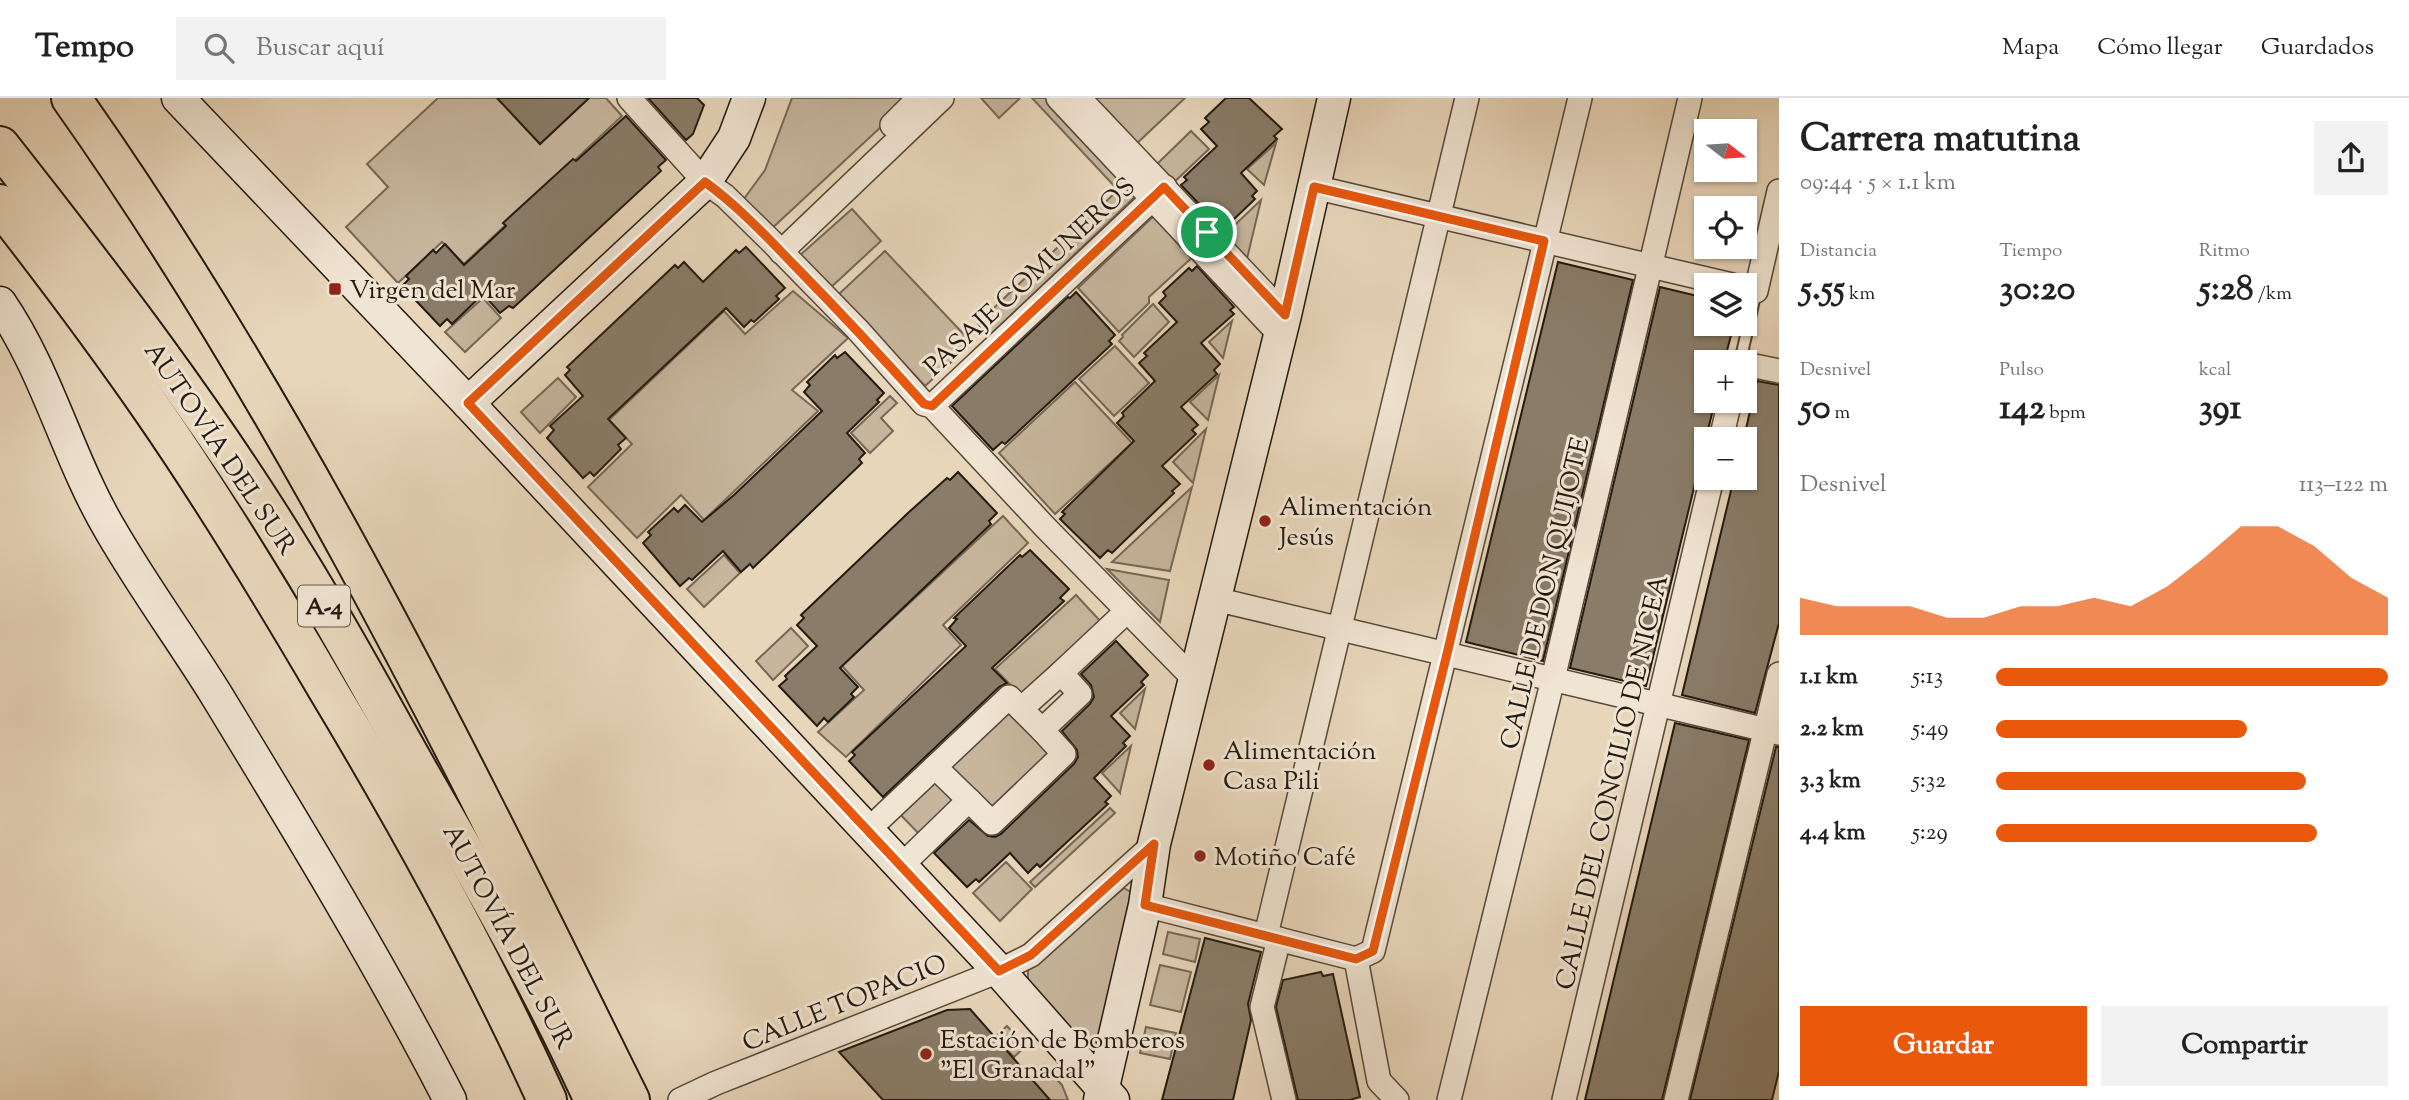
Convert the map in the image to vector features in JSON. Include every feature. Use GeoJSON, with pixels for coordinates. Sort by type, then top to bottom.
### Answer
{"type":"FeatureCollection","features":[{"type":"Feature","properties":{"kind":"highway"},"geometry":{"type":"LineString","coordinates":[[71,98],[210,309],[332,516],[452,743],[630,1100]]}},
{"type":"Feature","properties":{"kind":"highway","name":"AUTOVÍA DEL SUR"},"geometry":{"type":"LineString","coordinates":[[0,146],[103,277],[234,461],[295,555],[500,914],[594,1100]]}},
{"type":"Feature","properties":{"kind":"highway","name":"AUTOVÍA DEL SUR"},"geometry":{"type":"LineString","coordinates":[[0,204],[74,298],[148,403],[260,575],[357,737],[443,889],[547,1100]]}},
{"type":"Feature","properties":{"kind":"highway"},"geometry":{"type":"LineString","coordinates":[[295,555],[420,736],[524,917],[622,1100]]}},
{"type":"Feature","properties":{"kind":"street"},"geometry":{"type":"LineString","coordinates":[[178,98],[468,403],[999,971],[1105,1097]]}},
{"type":"Feature","properties":{"kind":"street"},"geometry":{"type":"LineString","coordinates":[[629,98],[705,182],[725,196],[777,247],[857,329],[924,404],[932,406],[1019,501],[1194,679]]}},
{"type":"Feature","properties":{"kind":"street"},"geometry":{"type":"LineString","coordinates":[[468,403],[705,182],[734,138],[749,98]]}},
{"type":"Feature","properties":{"kind":"street"},"geometry":{"type":"LineString","coordinates":[[777,247],[919,98]]}},
{"type":"Feature","properties":{"kind":"street"},"geometry":{"type":"LineString","coordinates":[[777,247],[942,98]]}},
{"type":"Feature","properties":{"kind":"street"},"geometry":{"type":"LineString","coordinates":[[1058,98],[1158,193],[1282,325]]}},
{"type":"Feature","properties":{"kind":"street"},"geometry":{"type":"LineString","coordinates":[[1079,98],[1158,193]]}},
{"type":"Feature","properties":{"kind":"street"},"geometry":{"type":"LineString","coordinates":[[1105,1097],[1145,905],[1154,844],[1282,325],[1334,98]]}},
{"type":"Feature","properties":{"kind":"street"},"geometry":{"type":"LineString","coordinates":[[1284,1100],[1262,1007],[1273,937],[1339,628],[1467,98]]}},
{"type":"Feature","properties":{"kind":"street"},"geometry":{"type":"LineString","coordinates":[[1145,905],[1356,959],[1373,951],[1580,98]]}},
{"type":"Feature","properties":{"kind":"street","name":"CALLE DE DON QUIJOTE"},"geometry":{"type":"LineString","coordinates":[[1449,1100],[1553,679],[1690,98]]}},
{"type":"Feature","properties":{"kind":"street"},"geometry":{"type":"LineString","coordinates":[[1314,187],[1694,277]]}},
{"type":"Feature","properties":{"kind":"street"},"geometry":{"type":"LineString","coordinates":[[1757,273],[1775,229],[1779,191]]}},
{"type":"Feature","properties":{"kind":"street","name":"PASAJE COMUNEROS"},"geometry":{"type":"LineString","coordinates":[[932,406],[1158,193]]}},
{"type":"Feature","properties":{"kind":"street"},"geometry":{"type":"LineString","coordinates":[[0,303],[16,326],[78,467],[110,530],[244,742],[404,1011],[450,1100]]}},
{"type":"Feature","properties":{"kind":"street"},"geometry":{"type":"LineString","coordinates":[[1757,366],[1779,371]]}},
{"type":"Feature","properties":{"kind":"street","name":"CALLE DEL CONCILIO DE NICEA"},"geometry":{"type":"LineString","coordinates":[[1564,1100],[1709,490]]}},
{"type":"Feature","properties":{"kind":"street"},"geometry":{"type":"LineString","coordinates":[[1215,599],[1772,732]]}},
{"type":"Feature","properties":{"kind":"street"},"geometry":{"type":"LineString","coordinates":[[1021,709],[1127,611]]}},
{"type":"Feature","properties":{"kind":"street"},"geometry":{"type":"LineString","coordinates":[[1042,730],[1080,694],[1061,673]]}},
{"type":"Feature","properties":{"kind":"street"},"geometry":{"type":"LineString","coordinates":[[1676,1100],[1772,732],[1779,674]]}},
{"type":"Feature","properties":{"kind":"street"},"geometry":{"type":"LineString","coordinates":[[867,831],[1009,697],[1064,754],[992,822],[935,767]]}},
{"type":"Feature","properties":{"kind":"street"},"geometry":{"type":"LineString","coordinates":[[901,867],[969,800]]}},
{"type":"Feature","properties":{"kind":"street","name":"CALLE TOPACIO"},"geometry":{"type":"LineString","coordinates":[[680,1100],[719,1092],[1031,955],[1154,844]]}},
{"type":"Feature","properties":{"kind":"street"},"geometry":{"type":"LineString","coordinates":[[1356,959],[1384,1096]]}},
{"type":"Feature","properties":{"kind":"shaded area"},"geometry":{"type":"Polygon","coordinates":[[[438,98],[497,98],[540,144],[589,98],[606,98],[622,116],[464,264],[442,242],[398,283],[346,227],[388,187],[367,164],[438,98]]]}},
{"type":"Feature","properties":{"kind":"shaded area"},"geometry":{"type":"Polygon","coordinates":[[[792,98],[912,98],[768,232],[741,203],[765,170],[792,98]]]}},
{"type":"Feature","properties":{"kind":"shaded area"},"geometry":{"type":"Polygon","coordinates":[[[981,98],[1020,98],[999,118],[981,98]]]}},
{"type":"Feature","properties":{"kind":"shaded area"},"geometry":{"type":"Polygon","coordinates":[[[1032,98],[1051,98],[1140,192],[987,338],[978,323],[1118,190],[1032,98]]]}},
{"type":"Feature","properties":{"kind":"shaded area"},"geometry":{"type":"Polygon","coordinates":[[[1088,98],[1185,98],[1133,147],[1088,98]]]}},
{"type":"Feature","properties":{"kind":"shaded area"},"geometry":{"type":"Polygon","coordinates":[[[1191,131],[1209,149],[1170,186],[1153,168],[1191,131]]]}},
{"type":"Feature","properties":{"kind":"shaded area"},"geometry":{"type":"Polygon","coordinates":[[[1276,143],[1264,185],[1247,169],[1276,143]]]}},
{"type":"Feature","properties":{"kind":"shaded area"},"geometry":{"type":"Polygon","coordinates":[[[1261,200],[1245,267],[1220,239],[1261,200]]]}},
{"type":"Feature","properties":{"kind":"shaded area"},"geometry":{"type":"Polygon","coordinates":[[[852,209],[881,241],[829,289],[799,256],[852,209]]]}},
{"type":"Feature","properties":{"kind":"shaded area"},"geometry":{"type":"Polygon","coordinates":[[[1158,212],[1198,252],[1149,297],[1149,303],[1119,332],[1078,288],[1158,212]]]}},
{"type":"Feature","properties":{"kind":"shaded area"},"geometry":{"type":"Polygon","coordinates":[[[885,251],[972,343],[925,386],[839,294],[885,251]]]}},
{"type":"Feature","properties":{"kind":"shaded area"},"geometry":{"type":"Polygon","coordinates":[[[793,291],[848,338],[792,390],[818,411],[704,520],[681,495],[637,538],[588,487],[632,444],[609,420],[724,311],[745,334],[793,291]]]}},
{"type":"Feature","properties":{"kind":"shaded area"},"geometry":{"type":"Polygon","coordinates":[[[483,298],[501,318],[465,352],[445,332],[483,298]]]}},
{"type":"Feature","properties":{"kind":"shaded area"},"geometry":{"type":"Polygon","coordinates":[[[1153,304],[1169,322],[1134,357],[1119,341],[1153,304]]]}},
{"type":"Feature","properties":{"kind":"shaded area"},"geometry":{"type":"Polygon","coordinates":[[[1232,321],[1223,358],[1209,342],[1232,321]]]}},
{"type":"Feature","properties":{"kind":"shaded area"},"geometry":{"type":"Polygon","coordinates":[[[1115,346],[1149,383],[1114,416],[1079,379],[1115,346]]]}},
{"type":"Feature","properties":{"kind":"shaded area"},"geometry":{"type":"Polygon","coordinates":[[[1219,375],[1208,420],[1190,402],[1219,375]]]}},
{"type":"Feature","properties":{"kind":"shaded area"},"geometry":{"type":"Polygon","coordinates":[[[558,378],[576,397],[540,433],[521,412],[558,378]]]}},
{"type":"Feature","properties":{"kind":"shaded area"},"geometry":{"type":"Polygon","coordinates":[[[1075,382],[1132,443],[1055,514],[999,453],[1075,382]]]}},
{"type":"Feature","properties":{"kind":"shaded area"},"geometry":{"type":"Polygon","coordinates":[[[890,396],[897,403],[881,418],[893,431],[870,453],[851,433],[890,396]]]}},
{"type":"Feature","properties":{"kind":"shaded area"},"geometry":{"type":"Polygon","coordinates":[[[1206,429],[1193,483],[1173,462],[1206,429]]]}},
{"type":"Feature","properties":{"kind":"shaded area"},"geometry":{"type":"Polygon","coordinates":[[[1192,487],[1170,571],[1112,562],[1192,487]]]}},
{"type":"Feature","properties":{"kind":"shaded area"},"geometry":{"type":"Polygon","coordinates":[[[1003,516],[1028,543],[943,625],[961,645],[846,757],[818,732],[864,690],[842,666],[1003,516]]]}},
{"type":"Feature","properties":{"kind":"shaded area"},"geometry":{"type":"Polygon","coordinates":[[[724,555],[740,573],[704,607],[687,589],[724,555]]]}},
{"type":"Feature","properties":{"kind":"shaded area"},"geometry":{"type":"Polygon","coordinates":[[[1107,569],[1169,580],[1160,622],[1107,569]]]}},
{"type":"Feature","properties":{"kind":"shaded area"},"geometry":{"type":"Polygon","coordinates":[[[1076,595],[1104,625],[1027,702],[995,669],[1076,595]]]}},
{"type":"Feature","properties":{"kind":"shaded area"},"geometry":{"type":"Polygon","coordinates":[[[791,628],[808,646],[773,680],[756,661],[791,628]]]}},
{"type":"Feature","properties":{"kind":"shaded area"},"geometry":{"type":"Polygon","coordinates":[[[1145,689],[1135,729],[1120,713],[1145,689]]]}},
{"type":"Feature","properties":{"kind":"shaded area"},"geometry":{"type":"Polygon","coordinates":[[[1009,700],[1060,753],[993,819],[941,765],[1009,700]]]}},
{"type":"Feature","properties":{"kind":"shaded area"},"geometry":{"type":"Polygon","coordinates":[[[1131,746],[1120,792],[1120,793],[1102,773],[1131,746]]]}},
{"type":"Feature","properties":{"kind":"shaded area"},"geometry":{"type":"Polygon","coordinates":[[[935,769],[965,801],[924,839],[894,808],[935,769]]]}},
{"type":"Feature","properties":{"kind":"shaded area"},"geometry":{"type":"Polygon","coordinates":[[[1110,808],[1115,813],[1035,887],[1030,882],[1110,808]]]}},
{"type":"Feature","properties":{"kind":"shaded area"},"geometry":{"type":"Polygon","coordinates":[[[1006,862],[1032,889],[1000,921],[973,893],[1006,862]]]}},
{"type":"Feature","properties":{"kind":"shaded area"},"geometry":{"type":"Polygon","coordinates":[[[1124,888],[1142,899],[1094,1063],[1028,988],[1028,968],[1124,888]]]}},
{"type":"Feature","properties":{"kind":"shaded area"},"geometry":{"type":"Polygon","coordinates":[[[1168,932],[1200,939],[1195,962],[1163,954],[1168,932]]]}},
{"type":"Feature","properties":{"kind":"shaded area"},"geometry":{"type":"Polygon","coordinates":[[[1160,965],[1191,972],[1181,1012],[1150,1005],[1160,965]]]}},
{"type":"Feature","properties":{"kind":"shaded area"},"geometry":{"type":"Polygon","coordinates":[[[1007,1026],[1026,1046],[1014,1057],[995,1037],[1007,1026]]]}},
{"type":"Feature","properties":{"kind":"shaded area"},"geometry":{"type":"Polygon","coordinates":[[[1146,1027],[1176,1033],[1170,1059],[1140,1053],[1146,1027]]]}},
{"type":"Feature","properties":{"kind":"shaded area"},"geometry":{"type":"Polygon","coordinates":[[[1044,1065],[1062,1085],[1068,1100],[1050,1100],[1030,1078],[1044,1065]]]}},
{"type":"Feature","properties":{"kind":"building"},"geometry":{"type":"Polygon","coordinates":[[[497,98],[589,98],[540,144],[497,98]]]}},
{"type":"Feature","properties":{"kind":"building"},"geometry":{"type":"Polygon","coordinates":[[[648,98],[697,98],[704,105],[693,134],[686,140],[648,98]]]}},
{"type":"Feature","properties":{"kind":"building"},"geometry":{"type":"Polygon","coordinates":[[[1226,98],[1249,98],[1282,129],[1274,136],[1277,139],[1241,173],[1257,191],[1252,196],[1255,199],[1230,223],[1227,219],[1220,226],[1181,185],[1187,180],[1184,177],[1217,146],[1201,129],[1209,122],[1205,118],[1226,98]]]}},
{"type":"Feature","properties":{"kind":"building"},"geometry":{"type":"Polygon","coordinates":[[[626,116],[666,160],[658,167],[661,171],[513,308],[509,306],[500,313],[483,294],[452,324],[447,319],[440,326],[402,286],[409,279],[406,276],[433,250],[436,253],[445,244],[464,265],[506,226],[503,223],[573,159],[576,161],[626,116]]]}},
{"type":"Feature","properties":{"kind":"building"},"geometry":{"type":"Polygon","coordinates":[[[746,247],[785,288],[776,296],[779,299],[754,322],[751,320],[744,327],[726,308],[608,419],[626,438],[618,445],[621,449],[594,476],[590,472],[583,478],[547,438],[554,430],[550,426],[583,396],[565,375],[570,370],[567,367],[675,265],[678,268],[684,262],[703,282],[736,250],[739,253],[746,247]]]}},
{"type":"Feature","properties":{"kind":"building"},"geometry":{"type":"Polygon","coordinates":[[[1558,262],[1633,280],[1543,661],[1466,642],[1558,262]]]}},
{"type":"Feature","properties":{"kind":"building"},"geometry":{"type":"Polygon","coordinates":[[[1197,266],[1234,307],[1230,310],[1234,314],[1201,343],[1220,364],[1214,370],[1217,374],[1181,407],[1198,425],[1192,430],[1196,434],[1162,466],[1180,484],[1112,553],[1108,550],[1100,558],[1060,519],[1065,514],[1062,512],[1134,441],[1117,423],[1124,416],[1122,413],[1155,381],[1139,363],[1147,356],[1144,353],[1177,322],[1159,303],[1166,296],[1163,292],[1189,268],[1192,271],[1197,266]]]}},
{"type":"Feature","properties":{"kind":"building"},"geometry":{"type":"Polygon","coordinates":[[[1660,287],[1694,295],[1694,336],[1731,336],[1727,350],[1694,350],[1694,413],[1712,413],[1709,427],[1694,427],[1694,488],[1646,686],[1570,668],[1660,287]]]}},
{"type":"Feature","properties":{"kind":"building"},"geometry":{"type":"Polygon","coordinates":[[[1076,292],[1115,335],[1109,341],[1112,344],[1005,444],[1002,442],[993,450],[952,406],[1076,292]]]}},
{"type":"Feature","properties":{"kind":"building"},"geometry":{"type":"Polygon","coordinates":[[[845,352],[884,393],[877,400],[879,402],[847,433],[865,453],[859,459],[862,463],[753,568],[750,564],[741,572],[723,551],[692,580],[689,578],[680,586],[643,543],[651,535],[648,532],[674,508],[678,512],[685,505],[702,522],[734,495],[822,411],[804,392],[810,385],[807,382],[835,355],[837,358],[845,352]]]}},
{"type":"Feature","properties":{"kind":"building"},"geometry":{"type":"Polygon","coordinates":[[[1757,381],[1779,385],[1779,623],[1755,713],[1682,695],[1731,490],[1757,490],[1757,427],[1746,427],[1750,413],[1757,413],[1757,381]]]}},
{"type":"Feature","properties":{"kind":"building"},"geometry":{"type":"Polygon","coordinates":[[[958,472],[997,513],[989,521],[991,524],[840,668],[858,687],[851,694],[854,697],[828,722],[824,718],[817,726],[779,686],[787,679],[785,676],[817,646],[797,625],[804,618],[801,615],[908,513],[947,478],[950,480],[958,472]]]}},
{"type":"Feature","properties":{"kind":"building"},"geometry":{"type":"Polygon","coordinates":[[[1030,550],[1069,589],[1060,598],[1064,601],[992,668],[1007,683],[999,687],[883,797],[849,761],[855,755],[852,752],[966,646],[949,628],[957,619],[954,618],[1020,555],[1022,557],[1030,550]]]}},
{"type":"Feature","properties":{"kind":"building"},"geometry":{"type":"Polygon","coordinates":[[[1116,641],[1148,675],[1141,682],[1144,685],[1111,716],[1130,736],[1123,743],[1126,746],[1094,778],[1111,796],[1105,802],[1108,804],[1040,867],[1037,864],[1028,873],[1010,853],[979,882],[976,879],[967,887],[934,853],[969,820],[988,836],[1001,834],[1074,764],[1078,757],[1077,750],[1062,731],[1094,697],[1091,685],[1081,674],[1116,641]]]}},
{"type":"Feature","properties":{"kind":"building"},"geometry":{"type":"Polygon","coordinates":[[[1675,723],[1749,740],[1662,1100],[1585,1100],[1675,723]]]}},
{"type":"Feature","properties":{"kind":"building"},"geometry":{"type":"Polygon","coordinates":[[[1776,747],[1779,747],[1779,1071],[1772,1100],[1690,1100],[1776,747]]]}},
{"type":"Feature","properties":{"kind":"building"},"geometry":{"type":"Polygon","coordinates":[[[1205,938],[1261,952],[1248,1004],[1251,1020],[1233,1100],[1162,1100],[1205,938]]]}},
{"type":"Feature","properties":{"kind":"building"},"geometry":{"type":"Polygon","coordinates":[[[1321,972],[1323,976],[1333,974],[1360,1097],[1350,1100],[1298,1100],[1276,1007],[1283,980],[1321,972]]]}},
{"type":"Feature","properties":{"kind":"building","name":"Estación de Bomberos \"El Granadal\""},"geometry":{"type":"Polygon","coordinates":[[[970,1009],[1050,1100],[883,1100],[839,1052],[947,1010],[970,1009]]]}},
{"type":"Feature","properties":{"kind":"place","name":"Virgen del Mar"},"geometry":{"type":"Point","coordinates":[335,289]}},
{"type":"Feature","properties":{"kind":"place","name":"Alimentación Jesús"},"geometry":{"type":"Point","coordinates":[1265,521]}},
{"type":"Feature","properties":{"kind":"place","name":"Alimentación Casa Pili"},"geometry":{"type":"Point","coordinates":[1209,765]}},
{"type":"Feature","properties":{"kind":"place","name":"Motiño Café"},"geometry":{"type":"Point","coordinates":[1200,856]}},
{"type":"Feature","properties":{"kind":"place","name":"Estación de Bomberos \"El Granadal\""},"geometry":{"type":"Point","coordinates":[926,1054]}},
{"type":"Feature","properties":{"kind":"route"},"geometry":{"type":"LineString","coordinates":[[705,182],[725,196],[772,242],[857,329],[924,404],[932,406],[1164,187],[1207,232],[1285,315],[1314,187],[1544,241],[1447,654],[1373,951],[1356,959],[1145,905],[1154,844],[1031,955],[999,971],[468,403],[705,182]]}}]}
